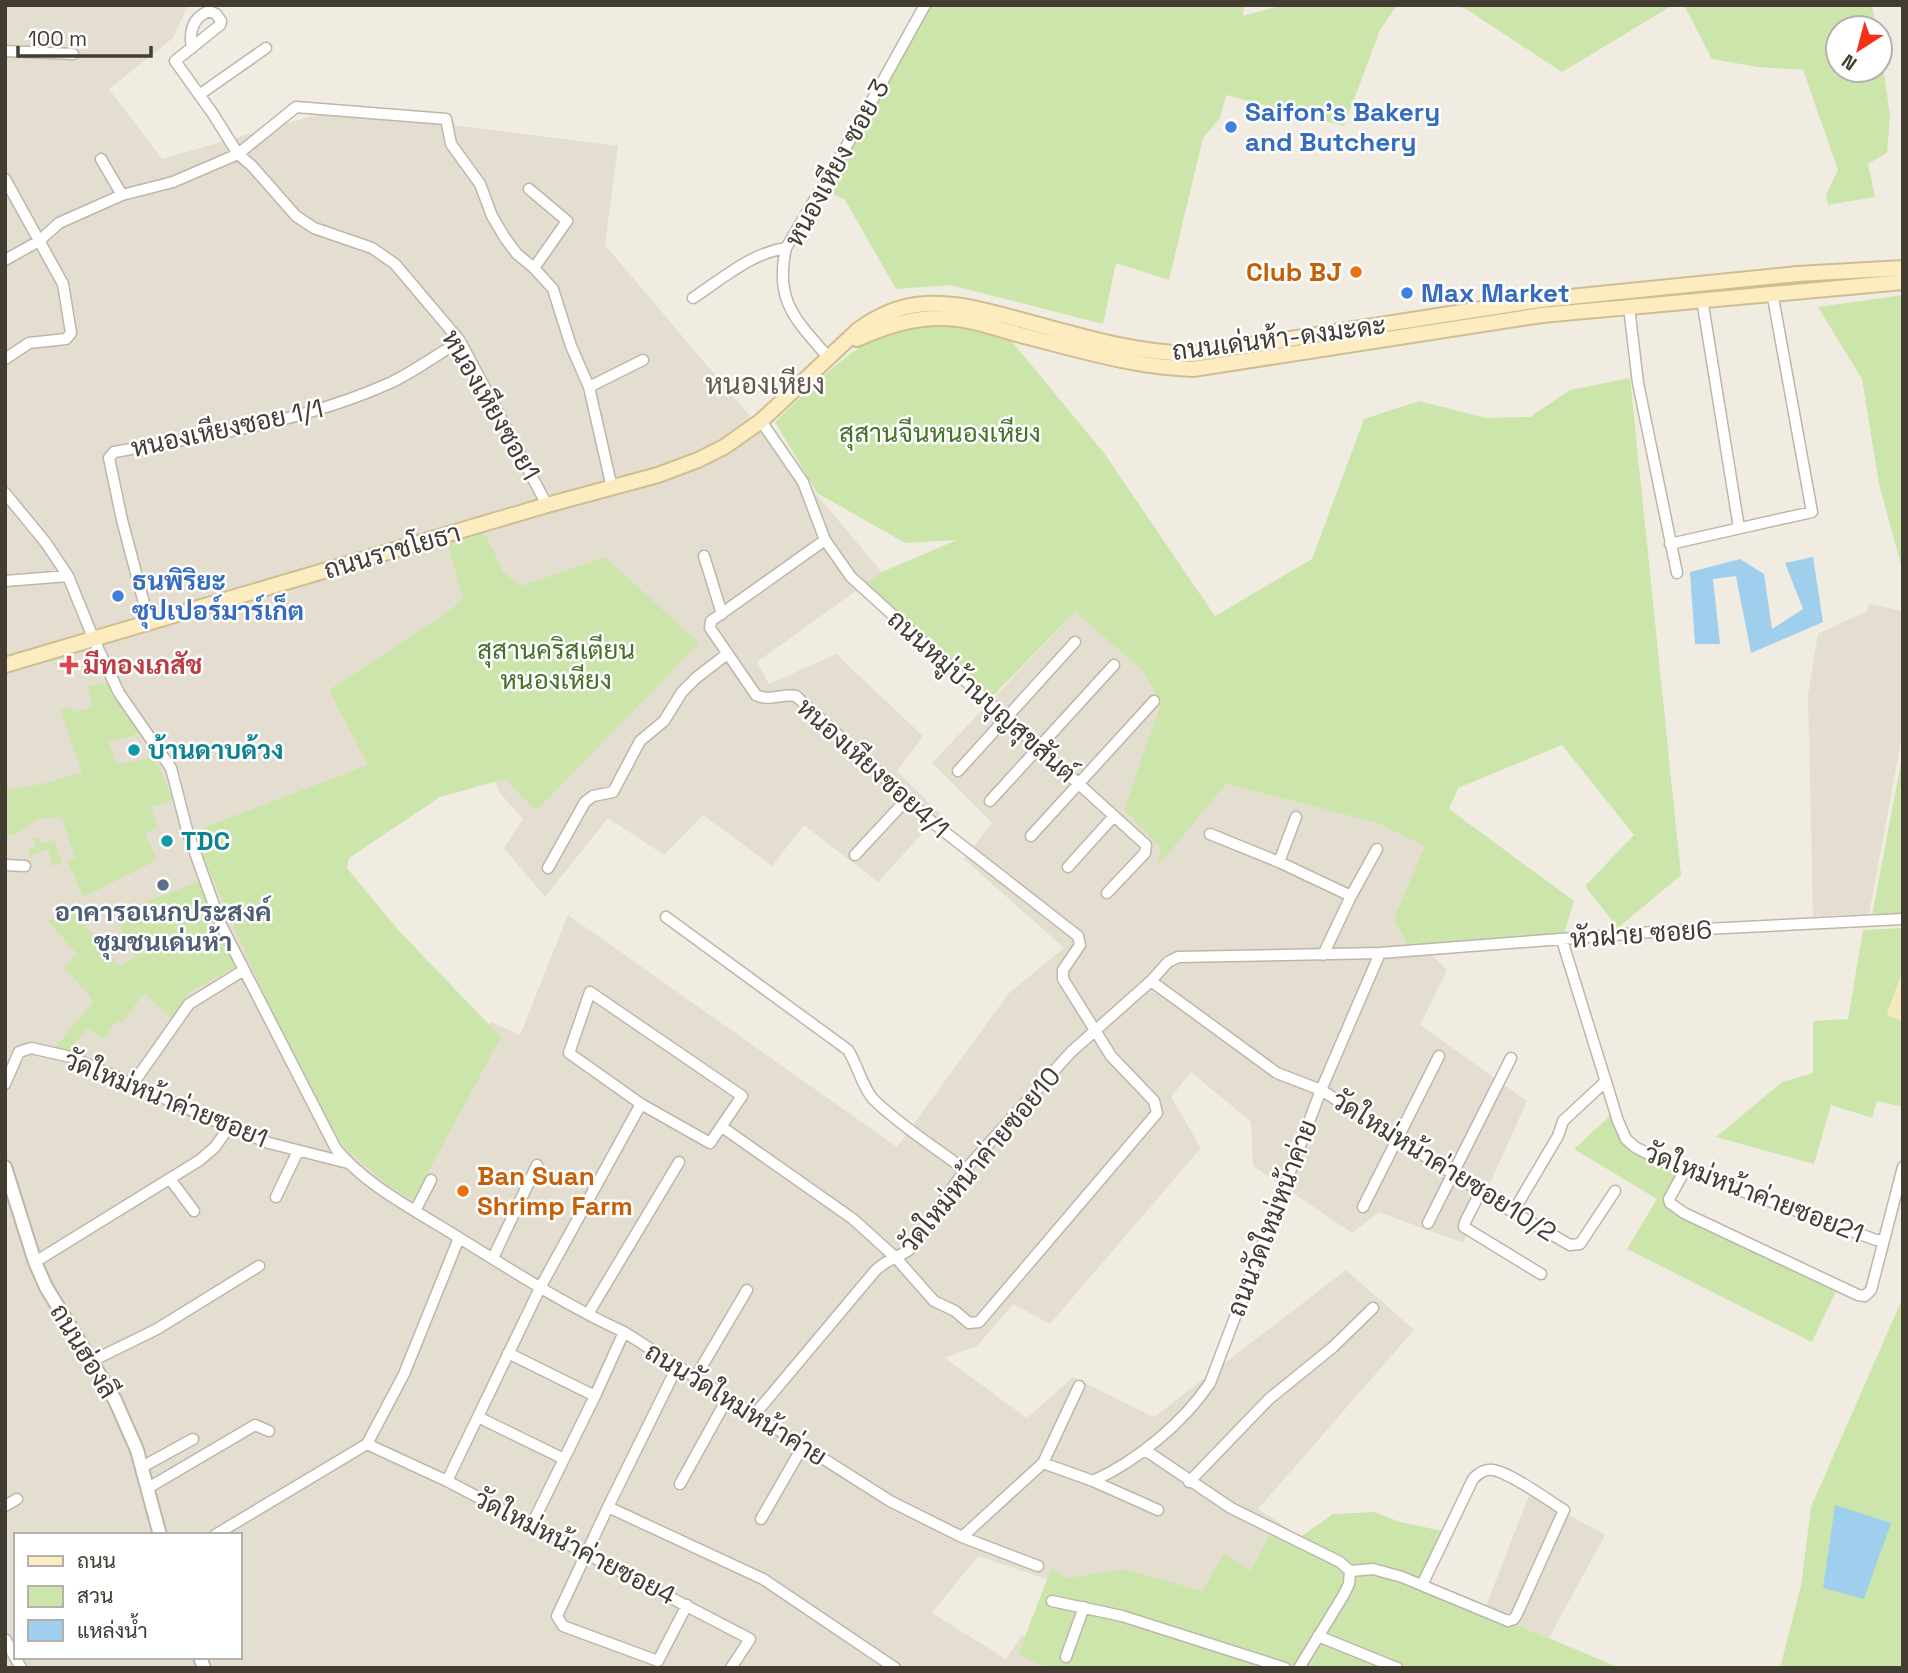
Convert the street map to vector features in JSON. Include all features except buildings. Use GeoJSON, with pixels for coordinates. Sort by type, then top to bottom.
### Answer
{"type":"FeatureCollection","features":[{"type":"Feature","properties":{"kind":"main road","name":"ถนนเด่นห้า-ดงมะดะ"},"geometry":{"type":"LineString","coordinates":[[579,497],[658,475],[724,447],[761,421],[858,330],[893,310],[917,304],[1163,354],[1192,354],[1540,300],[1797,274],[1903,268]]}},
{"type":"Feature","properties":{"kind":"main road","name":"ถนนเด่นห้า-ดงมะดะ"},"geometry":{"type":"LineString","coordinates":[[964,314],[1117,360],[1162,368],[1193,369],[1542,315],[1903,282]]}},
{"type":"Feature","properties":{"kind":"main road"},"geometry":{"type":"LineString","coordinates":[[1685,286],[1694,300]]}},
{"type":"Feature","properties":{"kind":"main road","name":"ถนนราชโยธา"},"geometry":{"type":"LineString","coordinates":[[5,665],[579,497]]}},
{"type":"Feature","properties":{"kind":"street","name":"หนองเหียง ซอย 3"},"geometry":{"type":"LineString","coordinates":[[834,352],[793,317],[787,304],[782,268],[786,248],[856,130],[925,5]]}},
{"type":"Feature","properties":{"kind":"street","name":"หนองเหียงซอย1"},"geometry":{"type":"LineString","coordinates":[[192,48],[175,61],[238,154],[296,216],[314,228],[372,248],[395,264],[460,341],[547,505]]}},
{"type":"Feature","properties":{"kind":"street"},"geometry":{"type":"LineString","coordinates":[[199,95],[266,48]]}},
{"type":"Feature","properties":{"kind":"street"},"geometry":{"type":"LineString","coordinates":[[5,51],[73,54]]}},
{"type":"Feature","properties":{"kind":"street"},"geometry":{"type":"LineString","coordinates":[[5,260],[38,241],[59,223],[122,195],[173,181],[238,154],[296,107],[446,119],[451,144],[480,184],[492,216],[505,238],[517,254],[553,289],[571,345],[590,387],[611,488]]}},
{"type":"Feature","properties":{"kind":"street"},"geometry":{"type":"LineString","coordinates":[[101,159],[122,195]]}},
{"type":"Feature","properties":{"kind":"street"},"geometry":{"type":"LineString","coordinates":[[5,179],[63,284],[71,333],[66,339],[29,343],[5,359]]}},
{"type":"Feature","properties":{"kind":"street"},"geometry":{"type":"LineString","coordinates":[[529,189],[567,221],[534,268]]}},
{"type":"Feature","properties":{"kind":"street"},"geometry":{"type":"LineString","coordinates":[[693,298],[752,259],[769,250],[786,248]]}},
{"type":"Feature","properties":{"kind":"street"},"geometry":{"type":"LineString","coordinates":[[1670,544],[1812,512],[1772,292]]}},
{"type":"Feature","properties":{"kind":"street"},"geometry":{"type":"LineString","coordinates":[[1694,300],[1739,528]]}},
{"type":"Feature","properties":{"kind":"street"},"geometry":{"type":"LineString","coordinates":[[1629,307],[1638,383],[1676,573]]}},
{"type":"Feature","properties":{"kind":"street","name":"หนองเหียงซอย 1/1"},"geometry":{"type":"LineString","coordinates":[[149,622],[111,470],[109,457],[114,452],[236,431],[347,401],[395,381],[460,341]]}},
{"type":"Feature","properties":{"kind":"street"},"geometry":{"type":"LineString","coordinates":[[590,387],[643,360]]}},
{"type":"Feature","properties":{"kind":"street","name":"ถนนหมู่บ้านบุญสุขสันต์"},"geometry":{"type":"LineString","coordinates":[[761,421],[803,482],[824,540],[851,577],[1146,845],[1145,853],[1107,893]]}},
{"type":"Feature","properties":{"kind":"street","name":"ถนนวัดใหม่หน้าค่าย"},"geometry":{"type":"LineString","coordinates":[[5,493],[46,543],[68,576],[119,693],[171,768],[187,830],[221,925],[336,1149],[348,1163],[458,1238],[624,1332],[890,1502],[962,1538],[1038,1566]]}},
{"type":"Feature","properties":{"kind":"street"},"geometry":{"type":"LineString","coordinates":[[705,556],[722,614],[824,540]]}},
{"type":"Feature","properties":{"kind":"street"},"geometry":{"type":"LineString","coordinates":[[5,581],[68,576]]}},
{"type":"Feature","properties":{"kind":"street","name":"หนองเหียงซอย4/1"},"geometry":{"type":"LineString","coordinates":[[722,614],[711,621],[710,628],[756,695],[764,699],[786,694],[796,696],[932,822],[1078,936],[1080,945],[1063,970],[1063,979],[1095,1030]]}},
{"type":"Feature","properties":{"kind":"street"},"geometry":{"type":"LineString","coordinates":[[958,771],[1075,642]]}},
{"type":"Feature","properties":{"kind":"street"},"geometry":{"type":"LineString","coordinates":[[548,868],[585,802],[593,796],[613,792],[640,741],[664,721],[682,692],[696,678],[727,654]]}},
{"type":"Feature","properties":{"kind":"street"},"geometry":{"type":"LineString","coordinates":[[990,801],[1114,665]]}},
{"type":"Feature","properties":{"kind":"street"},"geometry":{"type":"LineString","coordinates":[[1031,836],[1154,701]]}},
{"type":"Feature","properties":{"kind":"street"},"geometry":{"type":"LineString","coordinates":[[855,855],[907,799]]}},
{"type":"Feature","properties":{"kind":"street"},"geometry":{"type":"LineString","coordinates":[[1068,866],[1114,816]]}},
{"type":"Feature","properties":{"kind":"street"},"geometry":{"type":"LineString","coordinates":[[1279,862],[1296,817]]}},
{"type":"Feature","properties":{"kind":"street"},"geometry":{"type":"LineString","coordinates":[[1210,834],[1351,895]]}},
{"type":"Feature","properties":{"kind":"street"},"geometry":{"type":"LineString","coordinates":[[1324,955],[1351,895],[1377,849]]}},
{"type":"Feature","properties":{"kind":"street"},"geometry":{"type":"LineString","coordinates":[[5,864],[25,866]]}},
{"type":"Feature","properties":{"kind":"street"},"geometry":{"type":"LineString","coordinates":[[666,917],[848,1050],[872,1097],[965,1170]]}},
{"type":"Feature","properties":{"kind":"street","name":"หัวฝาย ซอย6"},"geometry":{"type":"LineString","coordinates":[[1151,981],[1168,962],[1178,957],[1380,953],[1665,931],[1903,919]]}},
{"type":"Feature","properties":{"kind":"street","name":"วัดใหม่หน้าค่ายซอย21"},"geometry":{"type":"LineString","coordinates":[[1562,940],[1618,1121],[1626,1139],[1635,1147],[1668,1164],[1876,1240],[1884,1240]]}},
{"type":"Feature","properties":{"kind":"street","name":"ถนนวัดใหม่หน้าค่าย"},"geometry":{"type":"LineString","coordinates":[[1093,1481],[1145,1450],[1197,1401],[1210,1382],[1321,1090],[1380,953]]}},
{"type":"Feature","properties":{"kind":"street"},"geometry":{"type":"LineString","coordinates":[[132,1085],[189,1004],[244,970]]}},
{"type":"Feature","properties":{"kind":"street","name":"วัดใหม่หน้าค่ายซอย10"},"geometry":{"type":"LineString","coordinates":[[755,1414],[874,1271],[886,1259],[896,1258],[909,1250],[965,1170],[1071,1052],[1151,981]]}},
{"type":"Feature","properties":{"kind":"street","name":"วัดใหม่หน้าค่ายซอย10/2"},"geometry":{"type":"LineString","coordinates":[[1151,981],[1277,1073],[1321,1090],[1451,1174],[1570,1245],[1580,1244],[1615,1191]]}},
{"type":"Feature","properties":{"kind":"street"},"geometry":{"type":"LineString","coordinates":[[590,992],[742,1096],[710,1143],[641,1104],[569,1053],[590,992]]}},
{"type":"Feature","properties":{"kind":"street"},"geometry":{"type":"LineString","coordinates":[[722,1127],[853,1219],[896,1258],[934,1301],[955,1311],[969,1322],[979,1322],[1157,1114],[1154,1101],[1111,1056],[1095,1030]]}},
{"type":"Feature","properties":{"kind":"street","name":"วัดใหม่หน้าค่ายซอย1"},"geometry":{"type":"LineString","coordinates":[[5,1084],[19,1052],[31,1048],[71,1057],[229,1127],[298,1151],[348,1163]]}},
{"type":"Feature","properties":{"kind":"street"},"geometry":{"type":"LineString","coordinates":[[1363,1207],[1439,1056]]}},
{"type":"Feature","properties":{"kind":"street"},"geometry":{"type":"LineString","coordinates":[[1428,1223],[1511,1058]]}},
{"type":"Feature","properties":{"kind":"street"},"geometry":{"type":"LineString","coordinates":[[1513,1212],[1558,1136],[1563,1121],[1606,1081]]}},
{"type":"Feature","properties":{"kind":"street"},"geometry":{"type":"LineString","coordinates":[[447,1481],[541,1286],[641,1104]]}},
{"type":"Feature","properties":{"kind":"street"},"geometry":{"type":"LineString","coordinates":[[35,1262],[170,1180],[215,1147],[229,1127]]}},
{"type":"Feature","properties":{"kind":"street"},"geometry":{"type":"LineString","coordinates":[[276,1197],[298,1151]]}},
{"type":"Feature","properties":{"kind":"street"},"geometry":{"type":"LineString","coordinates":[[588,1314],[679,1162]]}},
{"type":"Feature","properties":{"kind":"street"},"geometry":{"type":"LineString","coordinates":[[493,1258],[537,1165]]}},
{"type":"Feature","properties":{"kind":"street","name":"ถนนฮ่องลี"},"geometry":{"type":"LineString","coordinates":[[5,1167],[35,1262],[54,1301],[115,1400],[142,1467],[159,1533]]}},
{"type":"Feature","properties":{"kind":"street"},"geometry":{"type":"LineString","coordinates":[[1685,1170],[1669,1199],[1677,1208],[1865,1296],[1871,1290],[1903,1167]]}},
{"type":"Feature","properties":{"kind":"street"},"geometry":{"type":"LineString","coordinates":[[170,1180],[194,1211]]}},
{"type":"Feature","properties":{"kind":"street"},"geometry":{"type":"LineString","coordinates":[[415,1211],[431,1180]]}},
{"type":"Feature","properties":{"kind":"street"},"geometry":{"type":"LineString","coordinates":[[1480,1191],[1464,1227],[1541,1274]]}},
{"type":"Feature","properties":{"kind":"street"},"geometry":{"type":"LineString","coordinates":[[218,1533],[367,1444],[404,1374],[458,1238]]}},
{"type":"Feature","properties":{"kind":"street"},"geometry":{"type":"LineString","coordinates":[[92,1361],[157,1329],[259,1266]]}},
{"type":"Feature","properties":{"kind":"street"},"geometry":{"type":"LineString","coordinates":[[695,1378],[747,1290]]}},
{"type":"Feature","properties":{"kind":"street"},"geometry":{"type":"LineString","coordinates":[[1189,1482],[1269,1399],[1333,1347],[1373,1308]]}},
{"type":"Feature","properties":{"kind":"street"},"geometry":{"type":"LineString","coordinates":[[532,1524],[624,1332]]}},
{"type":"Feature","properties":{"kind":"street"},"geometry":{"type":"LineString","coordinates":[[509,1353],[595,1396]]}},
{"type":"Feature","properties":{"kind":"street"},"geometry":{"type":"LineString","coordinates":[[677,1367],[558,1616],[563,1626],[658,1661],[687,1605]]}},
{"type":"Feature","properties":{"kind":"street"},"geometry":{"type":"LineString","coordinates":[[962,1538],[1043,1463],[1079,1386]]}},
{"type":"Feature","properties":{"kind":"street"},"geometry":{"type":"LineString","coordinates":[[680,1485],[727,1399]]}},
{"type":"Feature","properties":{"kind":"street"},"geometry":{"type":"LineString","coordinates":[[478,1417],[564,1459]]}},
{"type":"Feature","properties":{"kind":"street"},"geometry":{"type":"LineString","coordinates":[[148,1488],[255,1425],[270,1431]]}},
{"type":"Feature","properties":{"kind":"street"},"geometry":{"type":"LineString","coordinates":[[142,1467],[193,1438]]}},
{"type":"Feature","properties":{"kind":"street","name":"วัดใหม่หน้าค่ายซอย4"},"geometry":{"type":"LineString","coordinates":[[367,1444],[587,1552],[750,1639],[731,1668]]}},
{"type":"Feature","properties":{"kind":"street"},"geometry":{"type":"LineString","coordinates":[[761,1519],[803,1446]]}},
{"type":"Feature","properties":{"kind":"street"},"geometry":{"type":"LineString","coordinates":[[1145,1450],[1231,1508],[1340,1562],[1350,1571],[1373,1569],[1422,1585],[1508,1621],[1514,1619],[1564,1510],[1494,1470],[1481,1471],[1473,1479],[1422,1585]]}},
{"type":"Feature","properties":{"kind":"street"},"geometry":{"type":"LineString","coordinates":[[1043,1463],[1093,1481],[1158,1510]]}},
{"type":"Feature","properties":{"kind":"street"},"geometry":{"type":"LineString","coordinates":[[5,1506],[17,1499]]}},
{"type":"Feature","properties":{"kind":"street"},"geometry":{"type":"LineString","coordinates":[[608,1507],[763,1579],[895,1668]]}},
{"type":"Feature","properties":{"kind":"street"},"geometry":{"type":"LineString","coordinates":[[1299,1668],[1349,1584],[1350,1571]]}},
{"type":"Feature","properties":{"kind":"street"},"geometry":{"type":"LineString","coordinates":[[1052,1601],[1122,1616],[1285,1668]]}},
{"type":"Feature","properties":{"kind":"street"},"geometry":{"type":"LineString","coordinates":[[1066,1657],[1084,1607]]}},
{"type":"Feature","properties":{"kind":"street"},"geometry":{"type":"LineString","coordinates":[[1318,1636],[1397,1668]]}},
{"type":"Feature","properties":{"kind":"street"},"geometry":{"type":"LineString","coordinates":[[5,1639],[14,1655]]}},
{"type":"Feature","properties":{"kind":"shaded area"},"geometry":{"type":"Polygon","coordinates":[[[5,5],[188,5],[173,38],[109,89],[162,159],[333,110],[618,146],[605,245],[882,572],[757,662],[769,684],[836,654],[923,736],[897,771],[940,814],[878,882],[804,825],[772,866],[703,815],[664,855],[608,818],[545,897],[504,848],[523,819],[499,792],[440,642],[381,778],[209,841],[406,1184],[491,1022],[520,1035],[568,915],[897,1147],[1009,993],[1064,948],[964,859],[992,823],[932,763],[1075,612],[1143,671],[1183,743],[1158,865],[1226,784],[1377,823],[1426,846],[1395,919],[1447,970],[1420,1025],[1527,1101],[1463,1243],[1379,1212],[1352,1233],[1253,1166],[1251,1122],[1191,1072],[1171,1097],[1201,1148],[1050,1324],[1013,1304],[977,1346],[945,1358],[1027,1418],[1073,1377],[1154,1417],[1346,1270],[1414,1330],[1258,1509],[1289,1529],[1236,1613],[1067,1586],[978,1556],[932,1613],[1006,1659],[1022,1635],[1095,1668],[5,1668],[5,5]]]}},
{"type":"Feature","properties":{"kind":"shaded area"},"geometry":{"type":"Polygon","coordinates":[[[1869,604],[1903,611],[1903,731],[1869,914],[1813,916],[1808,695],[1818,634],[1867,611],[1869,604]]]}},
{"type":"Feature","properties":{"kind":"shaded area"},"geometry":{"type":"Polygon","coordinates":[[[1530,1493],[1605,1535],[1549,1638],[1484,1611],[1530,1493]]]}},
{"type":"Feature","properties":{"kind":"green space"},"geometry":{"type":"Polygon","coordinates":[[[924,5],[1244,5],[1243,16],[1283,5],[1397,5],[1380,30],[1344,126],[1226,95],[1220,118],[1203,138],[1169,280],[1116,263],[1103,324],[950,285],[896,289],[845,200],[822,188],[924,5]]]}},
{"type":"Feature","properties":{"kind":"green space"},"geometry":{"type":"Polygon","coordinates":[[[1454,5],[1673,5],[1562,72],[1466,9],[1454,5]]]}},
{"type":"Feature","properties":{"kind":"green space"},"geometry":{"type":"Polygon","coordinates":[[[1684,5],[1872,5],[1874,14],[1824,14],[1824,84],[1885,84],[1890,115],[1887,153],[1868,164],[1875,197],[1828,205],[1826,194],[1838,170],[1803,70],[1758,67],[1712,59],[1684,5]]]}},
{"type":"Feature","properties":{"kind":"green space"},"geometry":{"type":"Polygon","coordinates":[[[1903,295],[1903,572],[1879,484],[1862,379],[1818,307],[1903,295]]]}},
{"type":"Feature","properties":{"kind":"green space","name":"สุสานจีนหนองเหียง"},"geometry":{"type":"Polygon","coordinates":[[[953,324],[1009,338],[1104,453],[1215,616],[1312,559],[1364,419],[1419,401],[1486,418],[1530,417],[1570,390],[1630,378],[1681,875],[1618,928],[1585,886],[1634,835],[1562,745],[1458,788],[1449,809],[1574,901],[1562,940],[1411,951],[1394,919],[1425,846],[1377,823],[1226,784],[1157,867],[1161,848],[1124,810],[1161,704],[1143,671],[1075,612],[988,701],[862,586],[882,572],[957,540],[905,543],[817,493],[775,422],[824,375],[864,345],[897,331],[953,324]]]}},
{"type":"Feature","properties":{"kind":"green space","name":"สุสานคริสเตียน หนองเหียง"},"geometry":{"type":"Polygon","coordinates":[[[485,533],[503,572],[521,586],[605,557],[699,643],[536,811],[505,779],[440,797],[349,858],[347,868],[399,931],[501,1037],[413,1200],[390,1187],[342,1145],[266,999],[192,832],[368,765],[329,690],[443,616],[463,599],[448,544],[485,533]]]}},
{"type":"Feature","properties":{"kind":"green space"},"geometry":{"type":"Polygon","coordinates":[[[108,683],[113,695],[119,699],[142,733],[108,742],[117,764],[155,757],[173,800],[151,807],[158,828],[145,833],[157,860],[83,897],[68,861],[75,858],[75,855],[62,819],[49,817],[30,824],[15,835],[5,834],[5,790],[46,783],[82,772],[61,710],[70,707],[73,712],[89,708],[92,704],[87,686],[108,683]]]}},
{"type":"Feature","properties":{"kind":"green space"},"geometry":{"type":"Polygon","coordinates":[[[1903,752],[1903,919],[1871,921],[1903,752]]]}},
{"type":"Feature","properties":{"kind":"green space"},"geometry":{"type":"Polygon","coordinates":[[[39,838],[40,844],[55,840],[63,863],[52,866],[48,849],[30,856],[28,849],[36,847],[33,839],[39,838]]]}},
{"type":"Feature","properties":{"kind":"green space"},"geometry":{"type":"Polygon","coordinates":[[[202,880],[239,965],[189,992],[173,1019],[144,993],[122,1023],[116,1021],[104,1039],[87,1028],[68,1053],[54,1049],[93,1002],[64,967],[77,954],[48,921],[80,907],[83,916],[79,921],[97,938],[120,967],[137,955],[115,919],[128,909],[202,880]]]}},
{"type":"Feature","properties":{"kind":"green space"},"geometry":{"type":"Polygon","coordinates":[[[1903,928],[1903,970],[1887,1014],[1903,1021],[1903,1107],[1877,1101],[1872,1118],[1831,1105],[1814,1164],[1716,1137],[1782,1082],[1813,1073],[1813,1021],[1848,1019],[1863,930],[1903,928]]]}},
{"type":"Feature","properties":{"kind":"green space"},"geometry":{"type":"Polygon","coordinates":[[[1612,1114],[1619,1138],[1629,1149],[1679,1175],[1666,1199],[1667,1209],[1836,1291],[1812,1342],[1627,1249],[1657,1199],[1574,1149],[1612,1114]]]}},
{"type":"Feature","properties":{"kind":"green space"},"geometry":{"type":"Polygon","coordinates":[[[1903,1297],[1903,1668],[1780,1668],[1801,1586],[1811,1507],[1903,1297]]]}},
{"type":"Feature","properties":{"kind":"green space"},"geometry":{"type":"Polygon","coordinates":[[[1374,1512],[1400,1522],[1447,1532],[1422,1585],[1620,1668],[1048,1668],[1018,1655],[1051,1569],[1068,1578],[1124,1569],[1202,1591],[1224,1554],[1251,1571],[1271,1532],[1300,1537],[1333,1514],[1374,1512]]]}},
{"type":"Feature","properties":{"kind":"sand"},"geometry":{"type":"Polygon","coordinates":[[[1903,970],[1903,1021],[1887,1015],[1903,970]]]}},
{"type":"Feature","properties":{"kind":"water"},"geometry":{"type":"Polygon","coordinates":[[[1813,557],[1823,622],[1751,653],[1736,576],[1713,579],[1720,644],[1695,644],[1690,572],[1740,559],[1764,574],[1772,629],[1803,609],[1785,563],[1813,557]]]}},
{"type":"Feature","properties":{"kind":"water"},"geometry":{"type":"Polygon","coordinates":[[[1835,1505],[1891,1523],[1864,1599],[1823,1588],[1835,1505]]]}},
{"type":"Feature","properties":{"kind":"place","name":"Saifon's Bakery and Butchery"},"geometry":{"type":"Point","coordinates":[1231,127]}},
{"type":"Feature","properties":{"kind":"place","name":"Club BJ"},"geometry":{"type":"Point","coordinates":[1356,272]}},
{"type":"Feature","properties":{"kind":"place","name":"Max Market"},"geometry":{"type":"Point","coordinates":[1407,293]}},
{"type":"Feature","properties":{"kind":"place","name":"ธนพิริยะ ซุปเปอร์มาร์เก็ต"},"geometry":{"type":"Point","coordinates":[118,596]}},
{"type":"Feature","properties":{"kind":"place","name":"มีทองเภสัช"},"geometry":{"type":"Point","coordinates":[69,665]}},
{"type":"Feature","properties":{"kind":"place","name":"บ้านดาบด้วง"},"geometry":{"type":"Point","coordinates":[134,750]}},
{"type":"Feature","properties":{"kind":"place","name":"TDC"},"geometry":{"type":"Point","coordinates":[167,841]}},
{"type":"Feature","properties":{"kind":"place","name":"อาคารอเนกประสงค์ ชุมชนเด่นห้า"},"geometry":{"type":"Point","coordinates":[163,885]}},
{"type":"Feature","properties":{"kind":"place","name":"Ban Suan Shrimp Farm"},"geometry":{"type":"Point","coordinates":[463,1191]}},
{"type":"Feature","properties":{"kind":"district","name":"หนองเหียง"},"geometry":{"type":"Point","coordinates":[765,384]}}]}
